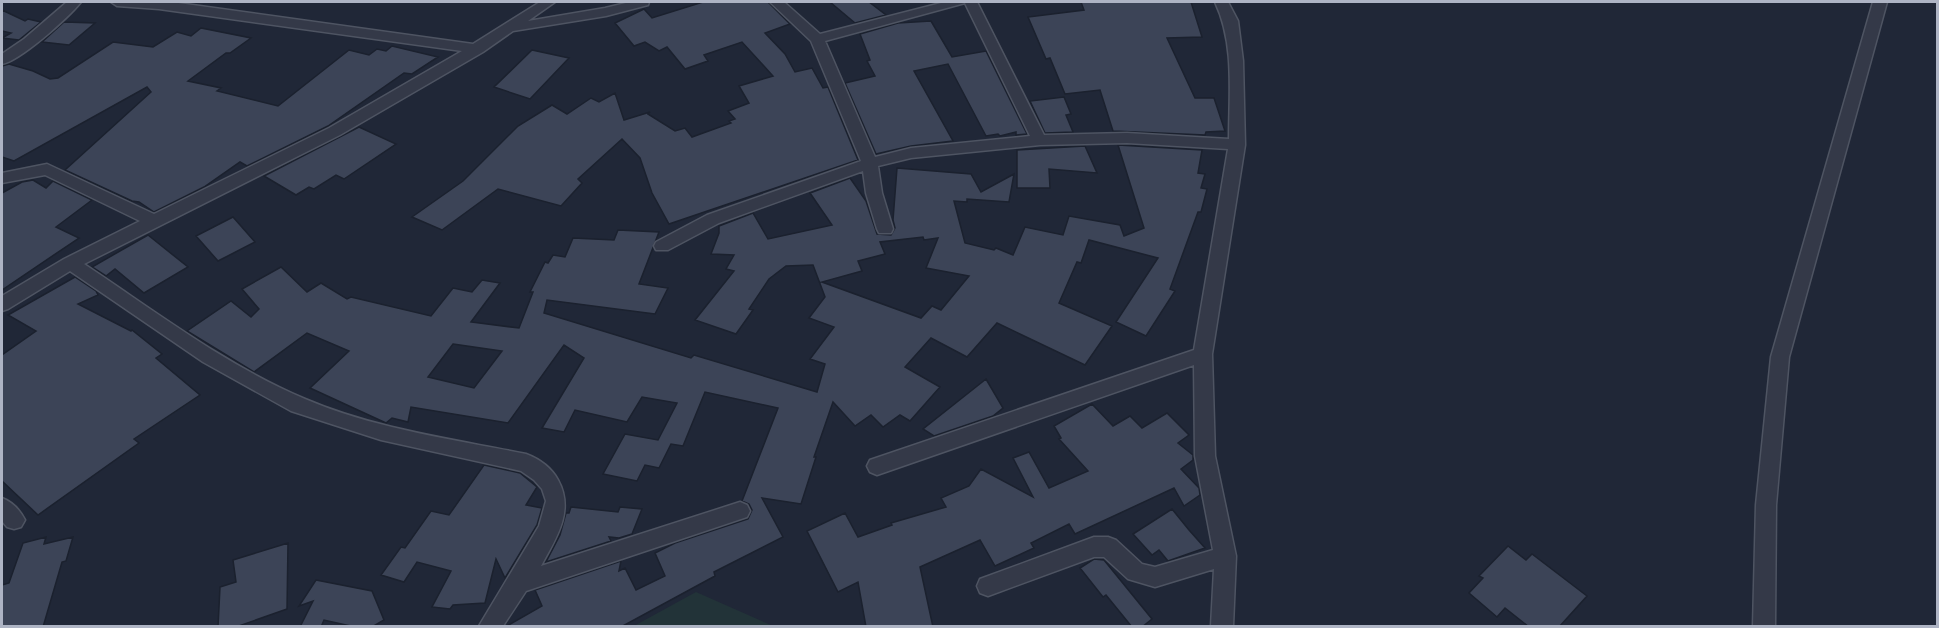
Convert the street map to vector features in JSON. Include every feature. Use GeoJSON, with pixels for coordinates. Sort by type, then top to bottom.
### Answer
{"type":"FeatureCollection","features":[{"type":"Feature","properties":{"kind":"street"},"geometry":{"type":"LineString","coordinates":[[2,60],[29,42],[74,2]]}},
{"type":"Feature","properties":{"kind":"street"},"geometry":{"type":"LineString","coordinates":[[117,2],[162,3],[478,49]]}},
{"type":"Feature","properties":{"kind":"street"},"geometry":{"type":"LineString","coordinates":[[2,304],[70,263],[304,147],[478,49],[548,2]]}},
{"type":"Feature","properties":{"kind":"street"},"geometry":{"type":"LineString","coordinates":[[507,28],[606,12],[643,2]]}},
{"type":"Feature","properties":{"kind":"street"},"geometry":{"type":"LineString","coordinates":[[777,2],[817,39],[870,163],[874,193],[885,230]]}},
{"type":"Feature","properties":{"kind":"street"},"geometry":{"type":"LineString","coordinates":[[817,39],[958,2]]}},
{"type":"Feature","properties":{"kind":"street"},"geometry":{"type":"LineString","coordinates":[[971,2],[1029,123],[1040,140]]}},
{"type":"Feature","properties":{"kind":"street"},"geometry":{"type":"LineString","coordinates":[[1222,2],[1230,21],[1236,61],[1238,145],[1203,354],[1205,456],[1225,556],[1222,627]]}},
{"type":"Feature","properties":{"kind":"street"},"geometry":{"type":"LineString","coordinates":[[1764,627],[1766,505],[1780,357],[1880,2]]}},
{"type":"Feature","properties":{"kind":"street"},"geometry":{"type":"LineString","coordinates":[[662,246],[713,219],[870,163],[911,153],[1040,140],[1127,138],[1238,145]]}},
{"type":"Feature","properties":{"kind":"street"},"geometry":{"type":"LineString","coordinates":[[2,178],[47,169],[153,220]]}},
{"type":"Feature","properties":{"kind":"street"},"geometry":{"type":"LineString","coordinates":[[70,263],[235,373],[298,405],[365,428],[526,463],[543,472],[557,503],[552,522],[519,583],[490,627]]}},
{"type":"Feature","properties":{"kind":"street"},"geometry":{"type":"LineString","coordinates":[[877,466],[1203,354]]}},
{"type":"Feature","properties":{"kind":"street"},"geometry":{"type":"LineString","coordinates":[[519,583],[740,511]]}},
{"type":"Feature","properties":{"kind":"street"},"geometry":{"type":"LineString","coordinates":[[988,586],[1094,547],[1108,547],[1136,572],[1155,577],[1225,556]]}},
{"type":"Feature","properties":{"kind":"shaded area"},"geometry":{"type":"Polygon","coordinates":[[[696,592],[773,626],[634,626],[696,592]]]}},
{"type":"Feature","properties":{"kind":"building"},"geometry":{"type":"Polygon","coordinates":[[[703,2],[768,2],[790,24],[765,33],[785,54],[795,72],[812,68],[823,88],[828,87],[858,160],[669,224],[652,193],[640,158],[622,139],[578,179],[582,183],[561,206],[498,189],[442,230],[412,217],[463,181],[518,126],[552,105],[567,114],[591,98],[599,102],[615,93],[624,120],[650,112],[648,114],[675,131],[685,128],[692,137],[731,123],[729,121],[735,119],[728,111],[749,103],[739,86],[773,76],[742,42],[704,55],[708,61],[685,69],[667,47],[659,51],[645,42],[634,46],[615,23],[644,9],[652,18],[703,2]]]}},
{"type":"Feature","properties":{"kind":"building"},"geometry":{"type":"Polygon","coordinates":[[[830,2],[869,2],[886,15],[855,23],[830,2]]]}},
{"type":"Feature","properties":{"kind":"building"},"geometry":{"type":"Polygon","coordinates":[[[1081,2],[1191,2],[1202,37],[1167,38],[1195,98],[1214,98],[1225,131],[1206,132],[1205,135],[1113,131],[1100,90],[1065,94],[1050,58],[1046,59],[1028,17],[1084,10],[1081,2]]]}},
{"type":"Feature","properties":{"kind":"building"},"geometry":{"type":"Polygon","coordinates":[[[2,10],[25,21],[28,19],[41,22],[19,40],[2,38],[11,33],[2,31],[2,10]]]}},
{"type":"Feature","properties":{"kind":"building"},"geometry":{"type":"Polygon","coordinates":[[[931,21],[952,57],[986,51],[1027,134],[1016,135],[1016,132],[1000,136],[998,134],[986,136],[948,64],[914,71],[953,141],[911,146],[876,154],[845,83],[875,76],[867,61],[870,60],[860,34],[898,23],[931,21]]]}},
{"type":"Feature","properties":{"kind":"building"},"geometry":{"type":"Polygon","coordinates":[[[64,22],[95,23],[69,45],[42,42],[64,22]]]}},
{"type":"Feature","properties":{"kind":"building"},"geometry":{"type":"Polygon","coordinates":[[[201,28],[251,38],[188,81],[221,88],[217,91],[278,106],[349,50],[369,55],[377,49],[386,51],[392,46],[438,57],[412,74],[404,73],[328,126],[247,166],[240,162],[204,187],[154,212],[139,202],[132,201],[65,170],[151,92],[147,87],[14,161],[2,157],[2,66],[9,64],[50,79],[58,78],[113,42],[153,47],[177,32],[191,36],[201,28]]]}},
{"type":"Feature","properties":{"kind":"building"},"geometry":{"type":"Polygon","coordinates":[[[532,50],[569,58],[530,99],[494,87],[532,50]]]}},
{"type":"Feature","properties":{"kind":"building"},"geometry":{"type":"Polygon","coordinates":[[[1064,97],[1071,114],[1066,115],[1073,132],[1045,133],[1030,101],[1064,97]]]}},
{"type":"Feature","properties":{"kind":"building"},"geometry":{"type":"Polygon","coordinates":[[[359,127],[396,144],[344,179],[336,175],[314,189],[309,187],[296,195],[264,176],[359,127]]]}},
{"type":"Feature","properties":{"kind":"building"},"geometry":{"type":"Polygon","coordinates":[[[1118,145],[1202,150],[1198,173],[1205,174],[1201,188],[1207,189],[1201,212],[1198,212],[1170,289],[1175,291],[1146,336],[1116,322],[1158,258],[1089,240],[1081,263],[1077,262],[1059,303],[1112,326],[1085,365],[997,323],[967,357],[931,338],[905,367],[940,387],[910,421],[900,415],[883,427],[871,415],[855,426],[833,402],[801,504],[762,498],[783,537],[714,572],[715,576],[621,627],[505,627],[542,606],[535,590],[621,561],[619,571],[625,568],[636,590],[665,576],[655,553],[675,543],[748,519],[752,510],[749,504],[742,501],[778,408],[705,392],[683,446],[671,444],[659,468],[645,465],[637,481],[603,474],[625,434],[658,440],[677,403],[642,397],[627,422],[575,410],[564,432],[542,428],[584,358],[564,345],[508,423],[411,407],[408,422],[392,418],[386,423],[310,388],[349,351],[307,333],[254,372],[187,331],[231,301],[251,317],[259,309],[242,289],[281,267],[307,292],[321,283],[347,299],[351,297],[431,316],[453,288],[472,292],[482,280],[500,283],[471,322],[519,328],[533,292],[530,292],[545,262],[548,263],[553,255],[565,257],[573,238],[614,240],[618,230],[659,232],[639,284],[668,288],[655,314],[547,300],[544,313],[691,358],[694,355],[817,392],[825,364],[810,359],[834,327],[809,318],[825,297],[813,265],[786,266],[769,279],[749,309],[753,310],[736,334],[695,320],[734,271],[726,269],[734,255],[711,254],[719,233],[719,226],[753,213],[768,239],[832,225],[810,193],[850,178],[866,201],[877,234],[891,235],[895,228],[893,220],[897,168],[971,174],[981,192],[1014,174],[1009,202],[967,199],[967,202],[954,201],[965,243],[994,250],[996,248],[1013,255],[1025,227],[1063,235],[1069,216],[1120,225],[1124,236],[1144,228],[1118,145]],[[923,237],[880,242],[885,254],[858,261],[862,271],[822,282],[921,318],[932,306],[941,310],[969,276],[926,268],[938,238],[924,240],[923,237]],[[453,344],[428,377],[474,388],[502,351],[453,344]]]}},
{"type":"Feature","properties":{"kind":"building"},"geometry":{"type":"Polygon","coordinates":[[[1085,146],[1097,173],[1049,169],[1050,188],[1017,188],[1017,150],[1085,146]]]}},
{"type":"Feature","properties":{"kind":"building"},"geometry":{"type":"Polygon","coordinates":[[[33,180],[46,188],[53,181],[92,200],[56,227],[79,238],[2,290],[2,193],[22,182],[33,180]]]}},
{"type":"Feature","properties":{"kind":"building"},"geometry":{"type":"Polygon","coordinates":[[[233,217],[255,242],[218,261],[196,236],[233,217]]]}},
{"type":"Feature","properties":{"kind":"building"},"geometry":{"type":"Polygon","coordinates":[[[148,235],[188,267],[144,293],[115,269],[106,276],[92,267],[148,235]]]}},
{"type":"Feature","properties":{"kind":"building"},"geometry":{"type":"Polygon","coordinates":[[[75,277],[96,291],[98,295],[78,304],[132,330],[162,354],[156,358],[200,395],[134,439],[139,443],[38,515],[2,481],[2,355],[36,331],[8,315],[75,277]]]}},
{"type":"Feature","properties":{"kind":"building"},"geometry":{"type":"Polygon","coordinates":[[[986,379],[1003,408],[993,416],[934,436],[923,429],[986,379]]]}},
{"type":"Feature","properties":{"kind":"building"},"geometry":{"type":"Polygon","coordinates":[[[1092,404],[1113,426],[1130,416],[1142,428],[1167,413],[1189,435],[1178,443],[1193,455],[1193,460],[1181,469],[1199,488],[1200,495],[1184,506],[1174,488],[1075,534],[1069,524],[1031,543],[1034,548],[995,566],[980,540],[920,567],[933,627],[866,627],[858,582],[838,592],[807,531],[845,513],[858,537],[892,525],[891,523],[946,507],[941,498],[969,486],[981,469],[1033,497],[1013,458],[1029,452],[1049,488],[1088,471],[1059,439],[1061,438],[1054,426],[1092,404]]]}},
{"type":"Feature","properties":{"kind":"building"},"geometry":{"type":"Polygon","coordinates":[[[484,465],[520,473],[537,487],[526,505],[542,508],[537,525],[505,578],[496,559],[485,603],[453,605],[450,609],[432,607],[451,571],[417,562],[404,582],[381,575],[401,547],[405,548],[431,511],[449,515],[484,465]]]}},
{"type":"Feature","properties":{"kind":"building"},"geometry":{"type":"Polygon","coordinates":[[[571,507],[618,512],[620,507],[642,509],[632,534],[619,538],[609,537],[611,541],[546,562],[560,535],[566,513],[569,513],[571,507]]]}},
{"type":"Feature","properties":{"kind":"building"},"geometry":{"type":"Polygon","coordinates":[[[1172,509],[1205,548],[1168,561],[1159,550],[1152,555],[1133,534],[1172,509]]]}},
{"type":"Feature","properties":{"kind":"building"},"geometry":{"type":"Polygon","coordinates":[[[46,537],[44,544],[73,537],[66,561],[62,562],[43,627],[2,627],[2,585],[9,583],[23,543],[46,537]]]}},
{"type":"Feature","properties":{"kind":"building"},"geometry":{"type":"Polygon","coordinates":[[[288,543],[287,609],[236,627],[218,627],[220,587],[236,582],[233,560],[288,543]]]}},
{"type":"Feature","properties":{"kind":"building"},"geometry":{"type":"Polygon","coordinates":[[[1508,546],[1526,560],[1532,554],[1587,596],[1559,627],[1529,627],[1505,608],[1497,617],[1469,593],[1483,578],[1479,576],[1508,546]]]}},
{"type":"Feature","properties":{"kind":"building"},"geometry":{"type":"Polygon","coordinates":[[[1094,559],[1104,560],[1152,619],[1142,627],[1132,627],[1106,595],[1103,597],[1080,568],[1094,559]]]}},
{"type":"Feature","properties":{"kind":"building"},"geometry":{"type":"Polygon","coordinates":[[[316,580],[372,591],[384,620],[372,627],[355,627],[324,620],[321,627],[300,627],[313,601],[299,606],[316,580]]]}}]}
